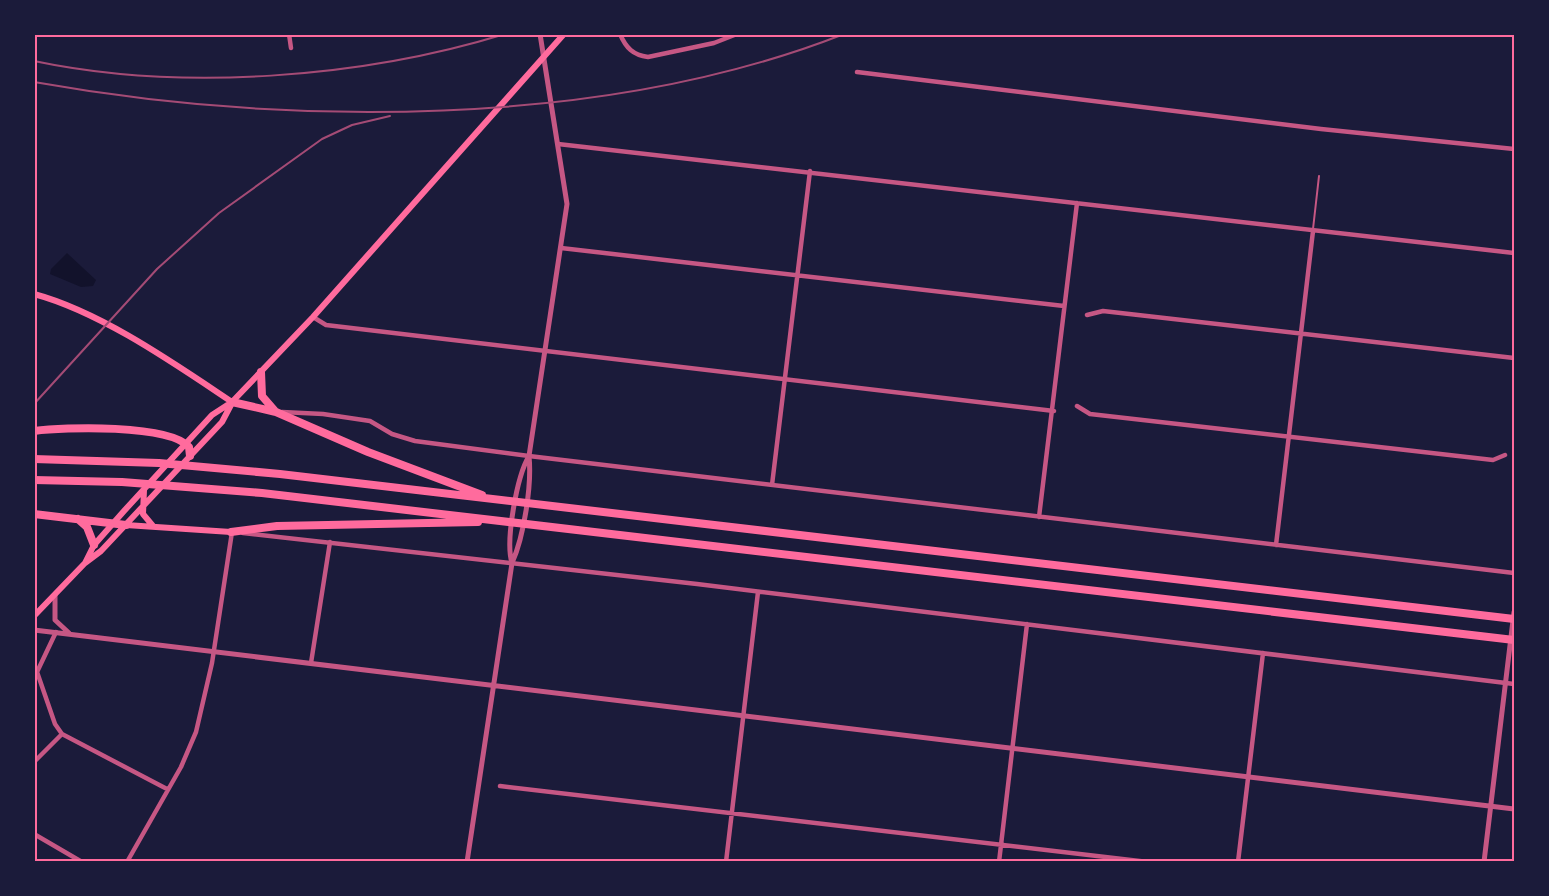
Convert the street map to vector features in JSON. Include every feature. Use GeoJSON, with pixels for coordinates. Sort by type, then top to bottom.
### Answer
{"type":"FeatureCollection","features":[{"type":"Feature","properties":{"kind":"highway"},"geometry":{"type":"LineString","coordinates":[[261,372],[262,396],[276,412]]}},
{"type":"Feature","properties":{"kind":"highway"},"geometry":{"type":"LineString","coordinates":[[232,402],[276,412],[369,452],[489,498]]}},
{"type":"Feature","properties":{"kind":"highway"},"geometry":{"type":"LineString","coordinates":[[34,431],[89,427],[124,430],[186,444],[190,456]]}},
{"type":"Feature","properties":{"kind":"highway"},"geometry":{"type":"LineString","coordinates":[[34,459],[205,466],[1515,619]]}},
{"type":"Feature","properties":{"kind":"highway"},"geometry":{"type":"LineString","coordinates":[[34,480],[186,486],[1515,640]]}},
{"type":"Feature","properties":{"kind":"highway"},"geometry":{"type":"LineString","coordinates":[[34,514],[126,525]]}},
{"type":"Feature","properties":{"kind":"highway"},"geometry":{"type":"LineString","coordinates":[[77,519],[87,527],[94,546]]}},
{"type":"Feature","properties":{"kind":"highway"},"geometry":{"type":"LineString","coordinates":[[231,532],[257,527],[456,524],[486,520]]}},
{"type":"Feature","properties":{"kind":"main road"},"geometry":{"type":"LineString","coordinates":[[85,564],[94,546],[113,523],[212,415],[232,402],[313,318],[564,34]]}},
{"type":"Feature","properties":{"kind":"main road"},"geometry":{"type":"LineString","coordinates":[[34,294],[87,315],[169,362],[232,402]]}},
{"type":"Feature","properties":{"kind":"main road"},"geometry":{"type":"LineString","coordinates":[[34,616],[85,564],[101,551],[222,422],[232,402]]}},
{"type":"Feature","properties":{"kind":"main road"},"geometry":{"type":"LineString","coordinates":[[144,489],[143,516],[153,527]]}},
{"type":"Feature","properties":{"kind":"main road"},"geometry":{"type":"LineString","coordinates":[[126,525],[231,532]]}},
{"type":"Feature","properties":{"kind":"street"},"geometry":{"type":"LineString","coordinates":[[289,34],[291,48]]}},
{"type":"Feature","properties":{"kind":"street"},"geometry":{"type":"LineString","coordinates":[[467,861],[512,563],[522,528],[530,472],[529,456],[567,198],[540,34]]}},
{"type":"Feature","properties":{"kind":"street"},"geometry":{"type":"LineString","coordinates":[[620,34],[628,50],[638,56],[648,57],[714,43],[736,34]]}},
{"type":"Feature","properties":{"kind":"street"},"geometry":{"type":"LineString","coordinates":[[857,72],[1328,130],[1515,149]]}},
{"type":"Feature","properties":{"kind":"street"},"geometry":{"type":"LineString","coordinates":[[558,144],[1515,253]]}},
{"type":"Feature","properties":{"kind":"street"},"geometry":{"type":"LineString","coordinates":[[772,485],[810,171]]}},
{"type":"Feature","properties":{"kind":"street"},"geometry":{"type":"LineString","coordinates":[[1039,517],[1054,411],[1077,202]]}},
{"type":"Feature","properties":{"kind":"street"},"geometry":{"type":"LineString","coordinates":[[1276,545],[1313,231]]}},
{"type":"Feature","properties":{"kind":"street"},"geometry":{"type":"LineString","coordinates":[[561,248],[1064,306]]}},
{"type":"Feature","properties":{"kind":"street"},"geometry":{"type":"LineString","coordinates":[[1087,315],[1103,311],[1515,358]]}},
{"type":"Feature","properties":{"kind":"street"},"geometry":{"type":"LineString","coordinates":[[313,318],[326,325],[1054,411]]}},
{"type":"Feature","properties":{"kind":"street"},"geometry":{"type":"LineString","coordinates":[[1077,406],[1090,414],[1288,438],[1493,460],[1505,455]]}},
{"type":"Feature","properties":{"kind":"street"},"geometry":{"type":"LineString","coordinates":[[276,412],[323,414],[370,421],[392,434],[415,441],[529,456],[1515,573]]}},
{"type":"Feature","properties":{"kind":"street"},"geometry":{"type":"LineString","coordinates":[[512,563],[510,539],[522,470],[529,456]]}},
{"type":"Feature","properties":{"kind":"street"},"geometry":{"type":"LineString","coordinates":[[127,861],[196,732],[214,651],[231,532],[758,592],[1515,684]]}},
{"type":"Feature","properties":{"kind":"street"},"geometry":{"type":"LineString","coordinates":[[311,663],[330,542]]}},
{"type":"Feature","properties":{"kind":"street"},"geometry":{"type":"LineString","coordinates":[[726,861],[758,592]]}},
{"type":"Feature","properties":{"kind":"street"},"geometry":{"type":"LineString","coordinates":[[55,595],[55,620],[70,634]]}},
{"type":"Feature","properties":{"kind":"street"},"geometry":{"type":"LineString","coordinates":[[1484,861],[1515,612]]}},
{"type":"Feature","properties":{"kind":"street"},"geometry":{"type":"LineString","coordinates":[[999,861],[1026,624]]}},
{"type":"Feature","properties":{"kind":"street"},"geometry":{"type":"LineString","coordinates":[[34,630],[1013,746],[1515,809]]}},
{"type":"Feature","properties":{"kind":"street"},"geometry":{"type":"LineString","coordinates":[[56,632],[36,671],[62,734],[167,789]]}},
{"type":"Feature","properties":{"kind":"street"},"geometry":{"type":"LineString","coordinates":[[1238,861],[1263,653]]}},
{"type":"Feature","properties":{"kind":"street"},"geometry":{"type":"LineString","coordinates":[[34,762],[62,734]]}},
{"type":"Feature","properties":{"kind":"street"},"geometry":{"type":"LineString","coordinates":[[500,786],[1148,861]]}},
{"type":"Feature","properties":{"kind":"street"},"geometry":{"type":"LineString","coordinates":[[34,834],[82,861]]}},
{"type":"Feature","properties":{"kind":"lane"},"geometry":{"type":"LineString","coordinates":[[1313,231],[1319,176]]}},
{"type":"Feature","properties":{"kind":"shaded area"},"geometry":{"type":"Polygon","coordinates":[[[67,253],[96,280],[93,286],[81,287],[50,274],[51,269],[67,253]]]}},
{"type":"Feature","properties":{"kind":"railway"},"geometry":{"type":"LineString","coordinates":[[34,61],[91,71],[150,76],[210,78],[271,76],[392,61],[450,49],[505,34]]}},
{"type":"Feature","properties":{"kind":"railway"},"geometry":{"type":"LineString","coordinates":[[34,82],[132,97],[233,107],[338,112],[443,110],[548,103],[651,88],[750,65],[844,34]]}},
{"type":"Feature","properties":{"kind":"railway"},"geometry":{"type":"LineString","coordinates":[[34,404],[157,269],[219,213],[322,139],[352,125],[390,116]]}}]}
